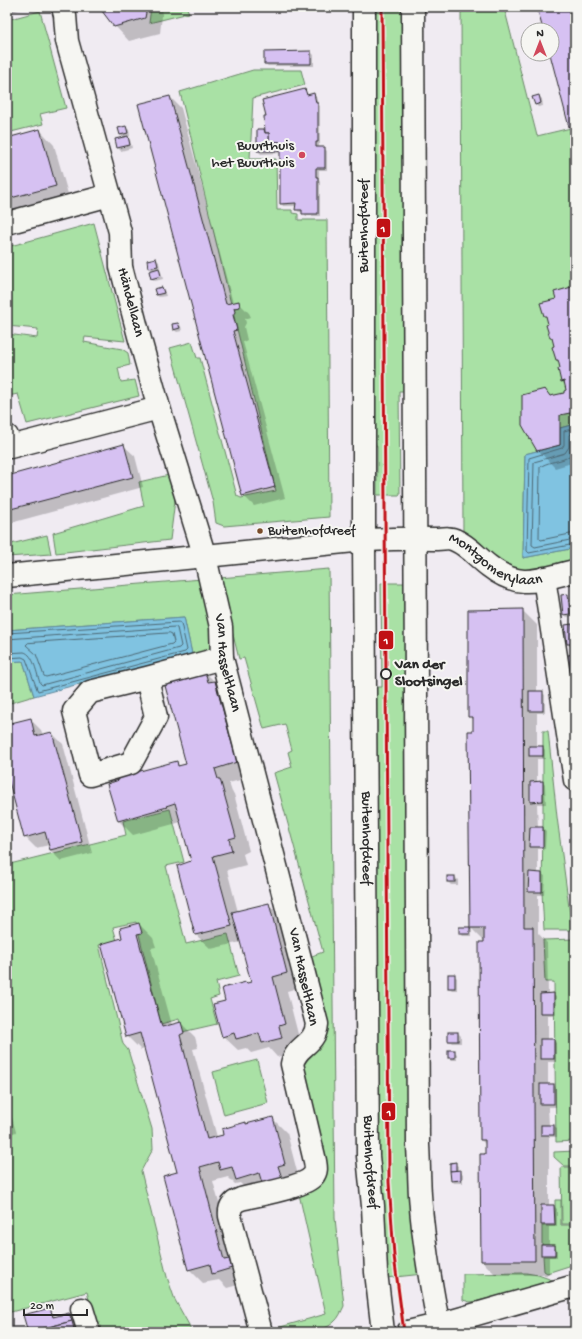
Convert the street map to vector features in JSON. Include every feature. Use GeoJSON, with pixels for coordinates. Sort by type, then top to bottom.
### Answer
{"type":"FeatureCollection","features":[{"type":"Feature","properties":{"kind":"street","name":"Händellaan"},"geometry":{"type":"LineString","coordinates":[[63,7],[67,41],[120,232],[121,267],[160,408],[205,557]]}},
{"type":"Feature","properties":{"kind":"street","name":"Buitenhofdreef"},"geometry":{"type":"LineString","coordinates":[[364,7],[364,540],[368,1156],[376,1272],[383,1332]]}},
{"type":"Feature","properties":{"kind":"street"},"geometry":{"type":"LineString","coordinates":[[413,7],[419,1167],[420,1195],[426,1250],[439,1329]]}},
{"type":"Feature","properties":{"kind":"street"},"geometry":{"type":"LineString","coordinates":[[7,223],[110,195]]}},
{"type":"Feature","properties":{"kind":"street"},"geometry":{"type":"LineString","coordinates":[[7,436],[10,447],[160,408]]}},
{"type":"Feature","properties":{"kind":"street"},"geometry":{"type":"LineString","coordinates":[[7,576],[364,540],[416,538]]}},
{"type":"Feature","properties":{"kind":"street","name":"Montgomerylaan"},"geometry":{"type":"LineString","coordinates":[[416,538],[454,539],[468,547],[489,566],[508,578],[520,582],[531,582],[575,571]]}},
{"type":"Feature","properties":{"kind":"street","name":"Van Hasseltlaan"},"geometry":{"type":"LineString","coordinates":[[205,557],[221,627],[222,658],[317,1024],[314,1037],[296,1053],[292,1064],[315,1161],[315,1173],[313,1177],[303,1183],[235,1201],[229,1212],[261,1332]]}},
{"type":"Feature","properties":{"kind":"street"},"geometry":{"type":"LineString","coordinates":[[544,578],[575,780]]}},
{"type":"Feature","properties":{"kind":"street"},"geometry":{"type":"LineString","coordinates":[[147,678],[156,716],[131,763],[90,775],[74,711],[90,692],[222,658]]}},
{"type":"Feature","properties":{"kind":"street"},"geometry":{"type":"LineString","coordinates":[[408,1332],[439,1329],[575,1287]]}},
{"type":"Feature","properties":{"kind":"street"},"geometry":{"type":"LineString","coordinates":[[82,1309],[89,1332]]}},
{"type":"Feature","properties":{"kind":"green space"},"geometry":{"type":"Polygon","coordinates":[[[151,7],[169,7],[170,9],[187,8],[189,13],[149,23],[151,7]]]}},
{"type":"Feature","properties":{"kind":"green space"},"geometry":{"type":"Polygon","coordinates":[[[369,7],[406,7],[407,391],[399,391],[400,495],[377,495],[377,447],[372,433],[369,7]]]}},
{"type":"Feature","properties":{"kind":"green space"},"geometry":{"type":"Polygon","coordinates":[[[461,7],[504,7],[537,136],[575,127],[575,424],[560,428],[560,445],[525,454],[523,558],[575,548],[575,561],[532,572],[513,569],[463,536],[461,7]]]}},
{"type":"Feature","properties":{"kind":"green space"},"geometry":{"type":"Polygon","coordinates":[[[40,11],[66,108],[40,114],[43,124],[7,133],[7,20],[40,11]]]}},
{"type":"Feature","properties":{"kind":"green space"},"geometry":{"type":"Polygon","coordinates":[[[253,70],[301,70],[305,85],[253,98],[250,159],[276,159],[277,210],[292,210],[292,213],[298,214],[298,220],[327,220],[329,517],[224,526],[216,523],[213,502],[170,348],[192,342],[197,358],[200,358],[237,496],[241,498],[276,491],[180,92],[253,70]]]}},
{"type":"Feature","properties":{"kind":"green space"},"geometry":{"type":"Polygon","coordinates":[[[94,223],[125,341],[85,337],[84,342],[122,349],[128,353],[130,365],[118,368],[121,382],[135,380],[139,396],[27,424],[18,394],[8,396],[7,394],[7,334],[37,338],[38,329],[7,326],[7,247],[94,223]]]}},
{"type":"Feature","properties":{"kind":"green space"},"geometry":{"type":"Polygon","coordinates":[[[169,475],[176,492],[170,540],[56,553],[53,533],[144,506],[139,482],[169,475]]]}},
{"type":"Feature","properties":{"kind":"green space"},"geometry":{"type":"Polygon","coordinates":[[[47,535],[51,554],[7,557],[7,545],[47,535]]]}},
{"type":"Feature","properties":{"kind":"green space"},"geometry":{"type":"Polygon","coordinates":[[[329,569],[335,1218],[344,1306],[336,1320],[321,1329],[295,1333],[270,1332],[270,1330],[326,1314],[299,1194],[308,1192],[298,1069],[317,1045],[309,957],[323,952],[274,773],[292,767],[288,752],[292,750],[285,724],[264,729],[244,658],[239,659],[219,578],[329,569]]]}},
{"type":"Feature","properties":{"kind":"green space"},"geometry":{"type":"Polygon","coordinates":[[[202,579],[214,641],[207,656],[80,689],[79,684],[192,654],[184,617],[7,630],[7,595],[202,579]]]}},
{"type":"Feature","properties":{"kind":"green space"},"geometry":{"type":"Polygon","coordinates":[[[381,583],[404,583],[423,1274],[386,1278],[382,1220],[382,1182],[376,1158],[374,687],[382,687],[381,583]]]}},
{"type":"Feature","properties":{"kind":"green space"},"geometry":{"type":"Polygon","coordinates":[[[23,661],[34,696],[7,704],[7,662],[23,661]]]}},
{"type":"Feature","properties":{"kind":"green space"},"geometry":{"type":"Polygon","coordinates":[[[543,731],[548,731],[557,817],[572,930],[544,930],[542,892],[543,731]]]}},
{"type":"Feature","properties":{"kind":"green space"},"geometry":{"type":"Polygon","coordinates":[[[170,809],[184,862],[166,866],[186,944],[228,934],[239,976],[216,982],[219,996],[210,999],[217,1024],[182,1032],[179,1019],[161,1024],[136,922],[113,927],[117,941],[99,945],[123,1044],[128,1050],[152,1129],[153,1149],[141,1171],[167,1277],[175,1300],[189,1325],[191,1332],[98,1332],[87,1292],[7,1313],[7,848],[10,864],[126,835],[123,821],[170,809]]]}},
{"type":"Feature","properties":{"kind":"green space"},"geometry":{"type":"Polygon","coordinates":[[[575,939],[575,1141],[556,1142],[554,982],[545,982],[543,940],[575,939]]]}},
{"type":"Feature","properties":{"kind":"green space"},"geometry":{"type":"Polygon","coordinates":[[[257,1060],[268,1103],[224,1115],[213,1072],[257,1060]]]}},
{"type":"Feature","properties":{"kind":"green space"},"geometry":{"type":"Polygon","coordinates":[[[575,1151],[575,1166],[564,1166],[554,1157],[554,1152],[575,1151]]]}},
{"type":"Feature","properties":{"kind":"green space"},"geometry":{"type":"Polygon","coordinates":[[[561,1167],[575,1167],[575,1224],[562,1224],[561,1167]]]}},
{"type":"Feature","properties":{"kind":"green space"},"geometry":{"type":"Polygon","coordinates":[[[555,1200],[561,1200],[561,1225],[575,1225],[575,1264],[547,1273],[544,1271],[543,1256],[555,1256],[555,1245],[542,1245],[542,1226],[555,1226],[555,1200]]]}},
{"type":"Feature","properties":{"kind":"green space"},"geometry":{"type":"Polygon","coordinates":[[[526,1273],[538,1275],[555,1281],[478,1301],[470,1302],[463,1300],[463,1274],[526,1273]]]}},
{"type":"Feature","properties":{"kind":"water"},"geometry":{"type":"Polygon","coordinates":[[[575,424],[575,548],[523,558],[525,454],[560,445],[560,428],[575,424]]]}},
{"type":"Feature","properties":{"kind":"water"},"geometry":{"type":"Polygon","coordinates":[[[184,617],[192,654],[34,696],[23,661],[7,662],[7,630],[184,617]]]}},
{"type":"Feature","properties":{"kind":"building"},"geometry":{"type":"Polygon","coordinates":[[[99,7],[147,7],[145,18],[114,27],[99,7]]]}},
{"type":"Feature","properties":{"kind":"building"},"geometry":{"type":"Polygon","coordinates":[[[537,7],[572,7],[575,18],[575,126],[569,127],[552,62],[560,62],[560,22],[541,22],[537,7]]]}},
{"type":"Feature","properties":{"kind":"building"},"geometry":{"type":"Polygon","coordinates":[[[311,51],[311,64],[264,64],[264,52],[311,51]]]}},
{"type":"Feature","properties":{"kind":"building"},"geometry":{"type":"Polygon","coordinates":[[[305,89],[307,95],[314,93],[316,103],[318,103],[318,142],[316,142],[316,147],[325,147],[325,168],[316,168],[316,177],[318,177],[318,214],[302,214],[302,210],[295,210],[296,203],[280,204],[280,142],[269,142],[269,133],[265,133],[264,116],[266,116],[262,100],[305,89]]]}},
{"type":"Feature","properties":{"kind":"building"},"geometry":{"type":"Polygon","coordinates":[[[539,95],[541,103],[535,105],[532,97],[539,95]]]}},
{"type":"Feature","properties":{"kind":"building"},"geometry":{"type":"Polygon","coordinates":[[[170,96],[226,304],[239,301],[240,307],[234,308],[235,312],[233,315],[237,330],[233,331],[275,487],[242,496],[138,104],[170,96]]]}},
{"type":"Feature","properties":{"kind":"building"},"geometry":{"type":"Polygon","coordinates":[[[126,126],[128,133],[120,135],[118,128],[126,126]]]}},
{"type":"Feature","properties":{"kind":"building"},"geometry":{"type":"Polygon","coordinates":[[[40,129],[56,186],[7,199],[7,138],[40,129]]]}},
{"type":"Feature","properties":{"kind":"building"},"geometry":{"type":"Polygon","coordinates":[[[257,129],[264,129],[265,133],[269,133],[269,142],[280,142],[280,151],[257,151],[257,129]]]}},
{"type":"Feature","properties":{"kind":"building"},"geometry":{"type":"Polygon","coordinates":[[[128,136],[130,145],[117,148],[115,139],[128,136]]]}},
{"type":"Feature","properties":{"kind":"building"},"geometry":{"type":"Polygon","coordinates":[[[156,258],[158,266],[148,268],[147,260],[156,258]]]}},
{"type":"Feature","properties":{"kind":"building"},"geometry":{"type":"Polygon","coordinates":[[[159,268],[161,276],[151,279],[149,271],[159,268]]]}},
{"type":"Feature","properties":{"kind":"building"},"geometry":{"type":"Polygon","coordinates":[[[575,286],[575,413],[560,415],[560,445],[537,451],[522,425],[522,395],[545,389],[550,396],[564,393],[566,390],[564,381],[561,382],[558,369],[560,368],[558,360],[556,360],[552,347],[554,346],[552,338],[550,338],[546,325],[548,324],[546,316],[544,316],[540,303],[556,299],[554,292],[575,286]]]}},
{"type":"Feature","properties":{"kind":"building"},"geometry":{"type":"Polygon","coordinates":[[[162,287],[164,293],[156,295],[154,289],[162,287]]]}},
{"type":"Feature","properties":{"kind":"building"},"geometry":{"type":"Polygon","coordinates":[[[178,323],[180,328],[173,330],[172,324],[178,323]]]}},
{"type":"Feature","properties":{"kind":"building"},"geometry":{"type":"Polygon","coordinates":[[[124,444],[133,477],[7,510],[7,476],[124,444]]]}},
{"type":"Feature","properties":{"kind":"building"},"geometry":{"type":"Polygon","coordinates":[[[568,594],[570,614],[563,615],[561,595],[568,594]]]}},
{"type":"Feature","properties":{"kind":"building"},"geometry":{"type":"Polygon","coordinates":[[[523,609],[524,927],[533,927],[535,1261],[481,1261],[480,1154],[485,1154],[485,1140],[480,1140],[479,942],[484,942],[484,928],[470,928],[468,731],[473,731],[473,717],[468,717],[468,610],[523,609]]]}},
{"type":"Feature","properties":{"kind":"building"},"geometry":{"type":"Polygon","coordinates":[[[572,624],[574,644],[567,644],[565,625],[572,624]]]}},
{"type":"Feature","properties":{"kind":"building"},"geometry":{"type":"Polygon","coordinates":[[[575,654],[575,674],[571,675],[568,655],[575,654]]]}},
{"type":"Feature","properties":{"kind":"building"},"geometry":{"type":"Polygon","coordinates":[[[205,671],[208,682],[215,681],[237,762],[215,769],[218,779],[220,779],[236,837],[229,839],[232,851],[213,856],[232,926],[195,935],[177,866],[191,861],[175,803],[166,806],[167,807],[118,821],[107,784],[119,780],[118,777],[177,761],[178,766],[186,764],[164,682],[205,671]]]}},
{"type":"Feature","properties":{"kind":"building"},"geometry":{"type":"Polygon","coordinates":[[[529,691],[543,691],[543,711],[529,711],[529,691]]]}},
{"type":"Feature","properties":{"kind":"building"},"geometry":{"type":"Polygon","coordinates":[[[31,718],[35,736],[52,732],[82,842],[50,850],[45,832],[24,838],[7,774],[7,724],[31,718]]]}},
{"type":"Feature","properties":{"kind":"building"},"geometry":{"type":"Polygon","coordinates":[[[529,746],[543,746],[543,756],[529,756],[529,746]]]}},
{"type":"Feature","properties":{"kind":"building"},"geometry":{"type":"Polygon","coordinates":[[[543,781],[543,801],[530,802],[530,782],[543,781]]]}},
{"type":"Feature","properties":{"kind":"building"},"geometry":{"type":"Polygon","coordinates":[[[530,827],[543,827],[543,847],[529,847],[530,827]]]}},
{"type":"Feature","properties":{"kind":"building"},"geometry":{"type":"Polygon","coordinates":[[[529,872],[542,873],[542,892],[528,892],[529,872]]]}},
{"type":"Feature","properties":{"kind":"building"},"geometry":{"type":"Polygon","coordinates":[[[447,876],[455,876],[455,882],[447,882],[447,876]]]}},
{"type":"Feature","properties":{"kind":"building"},"geometry":{"type":"Polygon","coordinates":[[[269,903],[287,973],[273,977],[285,1024],[279,1026],[282,1038],[262,1043],[259,1033],[236,1039],[234,1033],[222,1037],[213,1004],[225,1001],[222,988],[251,982],[232,912],[269,903]]]}},
{"type":"Feature","properties":{"kind":"building"},"geometry":{"type":"Polygon","coordinates":[[[139,923],[142,933],[137,934],[162,1027],[181,1022],[184,1033],[180,1035],[207,1139],[223,1135],[222,1129],[246,1122],[246,1124],[273,1117],[285,1164],[278,1166],[282,1178],[262,1183],[259,1173],[236,1180],[232,1167],[220,1170],[218,1162],[200,1167],[224,1260],[229,1259],[232,1268],[212,1274],[210,1264],[188,1270],[163,1176],[177,1172],[140,1033],[126,1037],[101,944],[122,938],[120,928],[139,923]]]}},
{"type":"Feature","properties":{"kind":"building"},"geometry":{"type":"Polygon","coordinates":[[[459,927],[470,927],[470,934],[459,934],[459,927]]]}},
{"type":"Feature","properties":{"kind":"building"},"geometry":{"type":"Polygon","coordinates":[[[448,974],[455,974],[455,988],[448,988],[448,974]]]}},
{"type":"Feature","properties":{"kind":"building"},"geometry":{"type":"Polygon","coordinates":[[[554,993],[554,1013],[540,1013],[540,994],[554,993]]]}},
{"type":"Feature","properties":{"kind":"building"},"geometry":{"type":"Polygon","coordinates":[[[448,1032],[458,1032],[458,1041],[448,1041],[448,1032]]]}},
{"type":"Feature","properties":{"kind":"building"},"geometry":{"type":"Polygon","coordinates":[[[540,1039],[554,1039],[554,1059],[540,1059],[540,1039]]]}},
{"type":"Feature","properties":{"kind":"building"},"geometry":{"type":"Polygon","coordinates":[[[448,1050],[455,1050],[455,1058],[448,1058],[448,1050]]]}},
{"type":"Feature","properties":{"kind":"building"},"geometry":{"type":"Polygon","coordinates":[[[540,1084],[554,1084],[554,1104],[540,1104],[540,1084]]]}},
{"type":"Feature","properties":{"kind":"building"},"geometry":{"type":"Polygon","coordinates":[[[7,1113],[10,1126],[7,1127],[7,1113]]]}},
{"type":"Feature","properties":{"kind":"building"},"geometry":{"type":"Polygon","coordinates":[[[541,1125],[554,1125],[554,1135],[541,1135],[541,1125]]]}},
{"type":"Feature","properties":{"kind":"building"},"geometry":{"type":"Polygon","coordinates":[[[456,1162],[456,1171],[450,1171],[450,1163],[456,1162]]]}},
{"type":"Feature","properties":{"kind":"building"},"geometry":{"type":"Polygon","coordinates":[[[461,1170],[461,1180],[451,1181],[450,1171],[461,1170]]]}},
{"type":"Feature","properties":{"kind":"building"},"geometry":{"type":"Polygon","coordinates":[[[541,1205],[554,1205],[555,1225],[541,1225],[541,1205]]]}},
{"type":"Feature","properties":{"kind":"building"},"geometry":{"type":"Polygon","coordinates":[[[541,1245],[555,1245],[555,1255],[541,1255],[541,1245]]]}},
{"type":"Feature","properties":{"kind":"building"},"geometry":{"type":"Polygon","coordinates":[[[50,1308],[53,1317],[69,1313],[72,1321],[28,1332],[23,1315],[50,1308]]]}},
{"type":"Feature","properties":{"kind":"building"},"geometry":{"type":"Polygon","coordinates":[[[72,1321],[74,1329],[64,1332],[31,1332],[72,1321]]]}},
{"type":"Feature","properties":{"kind":"transit line","name":"1"},"geometry":{"type":"LineString","coordinates":[[382,7],[389,1182],[394,1256],[404,1332]]}},
{"type":"Feature","properties":{"kind":"place","name":"Buurthuis het Buurthuis"},"geometry":{"type":"Point","coordinates":[302,155]}},
{"type":"Feature","properties":{"kind":"place","name":"Buitenhofdreef"},"geometry":{"type":"Point","coordinates":[260,531]}},
{"type":"Feature","properties":{"kind":"place","name":"Van der Slootsingel"},"geometry":{"type":"Point","coordinates":[386,674]}}]}
